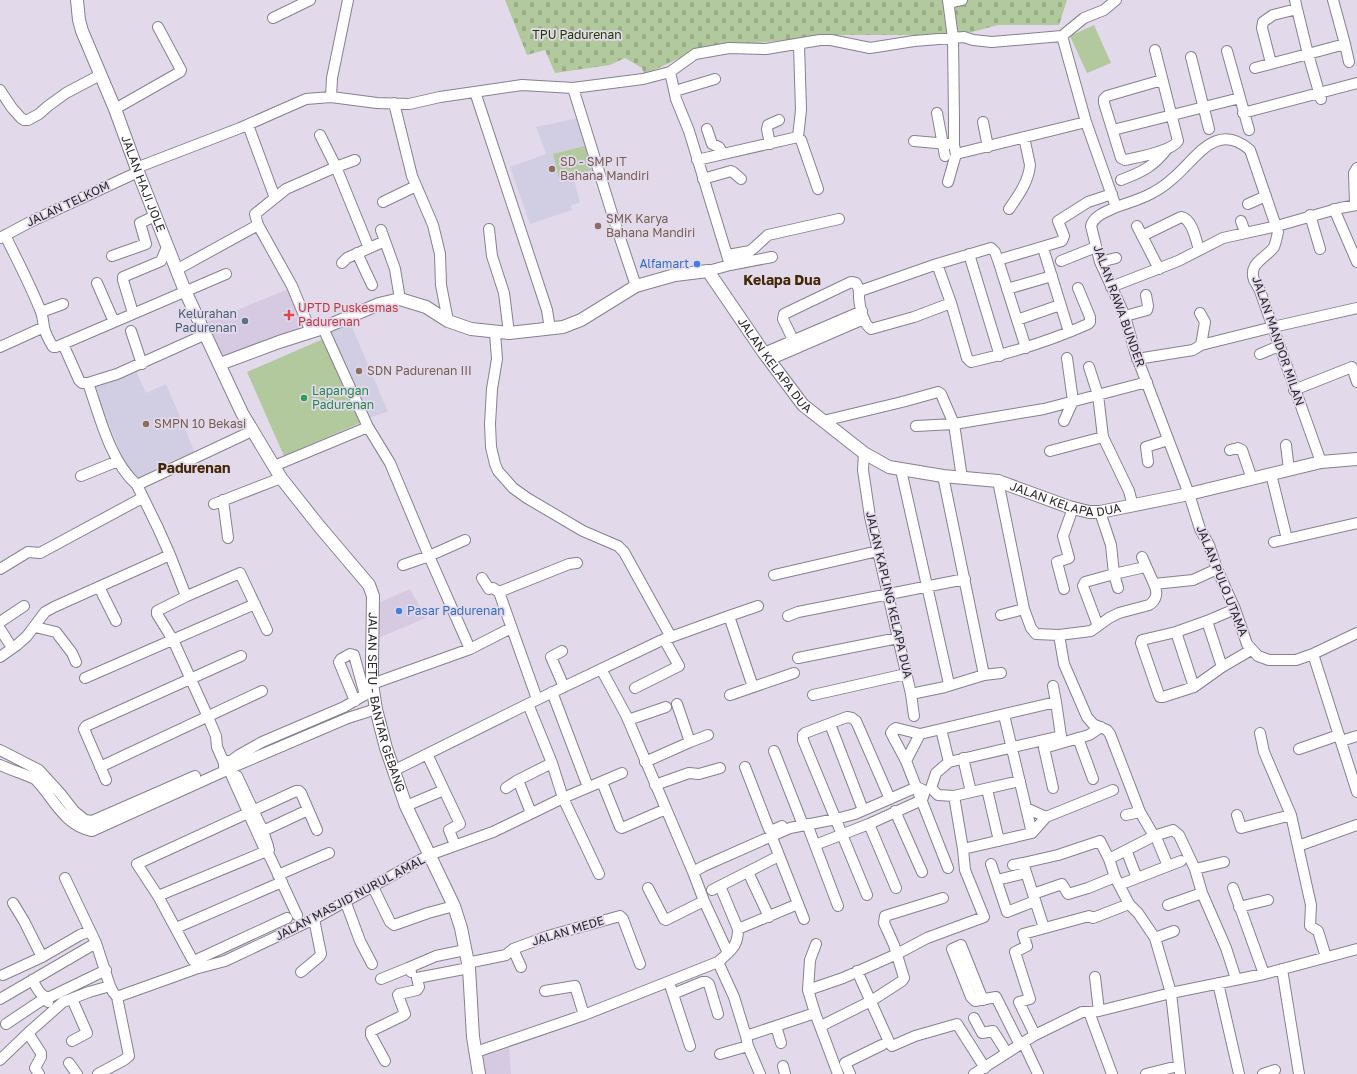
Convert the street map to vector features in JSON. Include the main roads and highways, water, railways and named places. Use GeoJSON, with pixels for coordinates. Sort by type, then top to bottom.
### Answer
{"type":"FeatureCollection","features":[{"type":"Feature","properties":{"kind":"main road","name":"JALAN HAJI JOLE"},"geometry":{"type":"LineString","coordinates":[[77,0],[79,20],[82,31],[115,109],[176,270],[220,364]]}},
{"type":"Feature","properties":{"kind":"main road","name":"JALAN KELAPA DUA"},"geometry":{"type":"LineString","coordinates":[[220,364],[279,342],[323,328],[379,304],[400,299],[426,307],[448,321],[471,329],[509,333],[563,327],[581,320],[636,286],[675,275],[708,271],[767,357],[803,405],[864,453],[888,467],[943,476],[998,482],[1072,508],[1089,512],[1100,512],[1189,494],[1321,462],[1357,459]]}},
{"type":"Feature","properties":{"kind":"main road","name":"JALAN SETU - BANTAR GEBANG"},"geometry":{"type":"LineString","coordinates":[[220,364],[252,431],[281,478],[369,586],[373,596],[368,688],[376,709],[386,748],[395,770],[406,806],[454,906],[461,928],[468,965],[479,1074]]}},
{"type":"Feature","properties":{"kind":"place","name":"SD - SMP IT Bahana Mandiri"},"geometry":{"type":"Point","coordinates":[552,169]}},
{"type":"Feature","properties":{"kind":"place","name":"SMK Karya Bahana Mandiri"},"geometry":{"type":"Point","coordinates":[598,226]}},
{"type":"Feature","properties":{"kind":"place","name":"Alfamart"},"geometry":{"type":"Point","coordinates":[697,264]}},
{"type":"Feature","properties":{"kind":"place","name":"UPTD Puskesmas Padurenan"},"geometry":{"type":"Point","coordinates":[289,315]}},
{"type":"Feature","properties":{"kind":"place","name":"Kelurahan Padurenan"},"geometry":{"type":"Point","coordinates":[245,321]}},
{"type":"Feature","properties":{"kind":"place","name":"SDN Padurenan III"},"geometry":{"type":"Point","coordinates":[359,371]}},
{"type":"Feature","properties":{"kind":"place","name":"Lapangan Padurenan"},"geometry":{"type":"Point","coordinates":[304,398]}},
{"type":"Feature","properties":{"kind":"place","name":"SMPN 10 Bekasi"},"geometry":{"type":"Point","coordinates":[146,424]}},
{"type":"Feature","properties":{"kind":"place","name":"Pasar Padurenan"},"geometry":{"type":"Point","coordinates":[399,611]}},
{"type":"Feature","properties":{"kind":"district","name":"Kelapa Dua"},"geometry":{"type":"Point","coordinates":[782,280]}},
{"type":"Feature","properties":{"kind":"district","name":"Padurenan"},"geometry":{"type":"Point","coordinates":[194,468]}},
{"type":"Feature","properties":{"kind":"park label","name":"TPU Padurenan"},"geometry":{"type":"Point","coordinates":[577,35]}}]}
